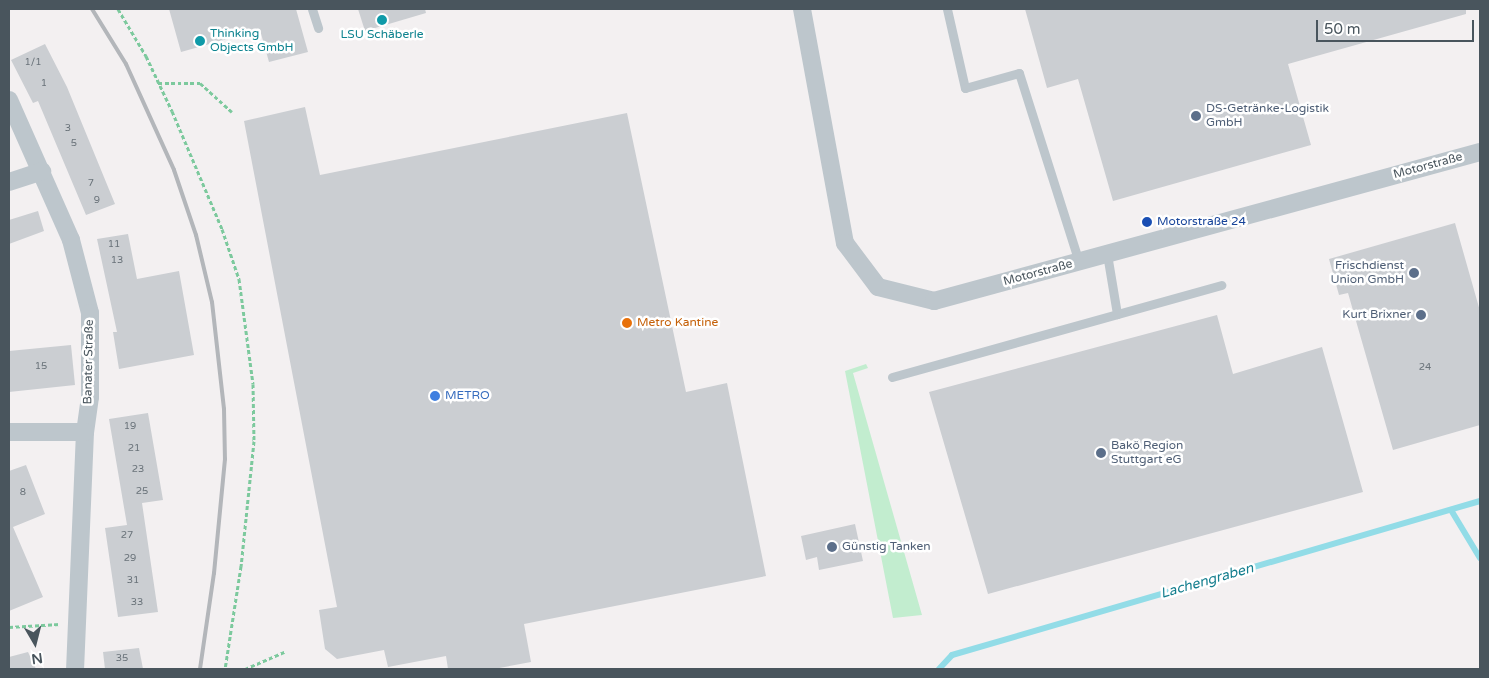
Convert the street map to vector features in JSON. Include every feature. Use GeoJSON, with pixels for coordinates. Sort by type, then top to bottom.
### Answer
{"type":"FeatureCollection","features":[{"type":"Feature","properties":{"kind":"street","name":"Motorstraße"},"geometry":{"type":"LineString","coordinates":[[802,9],[844,243],[878,287],[934,301],[1480,152]]}},
{"type":"Feature","properties":{"kind":"street","name":"Banater Straße"},"geometry":{"type":"LineString","coordinates":[[9,100],[71,240],[90,313],[90,397],[86,432],[75,669]]}},
{"type":"Feature","properties":{"kind":"street"},"geometry":{"type":"LineString","coordinates":[[9,182],[42,171]]}},
{"type":"Feature","properties":{"kind":"street"},"geometry":{"type":"LineString","coordinates":[[9,432],[86,432]]}},
{"type":"Feature","properties":{"kind":"lane"},"geometry":{"type":"LineString","coordinates":[[312,9],[318,28]]}},
{"type":"Feature","properties":{"kind":"lane"},"geometry":{"type":"LineString","coordinates":[[948,9],[965,88],[1019,73],[1079,262]]}},
{"type":"Feature","properties":{"kind":"lane"},"geometry":{"type":"LineString","coordinates":[[1107,254],[1117,314]]}},
{"type":"Feature","properties":{"kind":"lane"},"geometry":{"type":"LineString","coordinates":[[892,377],[1221,285]]}},
{"type":"Feature","properties":{"kind":"path"},"geometry":{"type":"LineString","coordinates":[[118,9],[158,83],[222,229],[239,279],[253,384],[254,441],[241,566],[225,669]]}},
{"type":"Feature","properties":{"kind":"path"},"geometry":{"type":"LineString","coordinates":[[158,83],[200,83],[232,112]]}},
{"type":"Feature","properties":{"kind":"path"},"geometry":{"type":"LineString","coordinates":[[9,628],[78,623]]}},
{"type":"Feature","properties":{"kind":"path"},"geometry":{"type":"LineString","coordinates":[[245,669],[284,652]]}},
{"type":"Feature","properties":{"kind":"green space"},"geometry":{"type":"Polygon","coordinates":[[[866,364],[868,368],[853,373],[922,615],[893,618],[845,371],[866,364]]]}},
{"type":"Feature","properties":{"kind":"building","name":"Thinking Objects GmbH"},"geometry":{"type":"Polygon","coordinates":[[[169,9],[296,9],[308,52],[269,62],[260,30],[181,52],[169,9]]]}},
{"type":"Feature","properties":{"kind":"building","name":"LSU Schäberle"},"geometry":{"type":"Polygon","coordinates":[[[358,9],[425,9],[426,13],[365,31],[358,9]]]}},
{"type":"Feature","properties":{"kind":"building","name":"DS-Getränke-Logistik GmbH"},"geometry":{"type":"Polygon","coordinates":[[[1025,9],[1466,9],[1466,14],[1288,64],[1311,145],[1113,201],[1078,79],[1047,88],[1025,9]]]}},
{"type":"Feature","properties":{"kind":"building"},"geometry":{"type":"Polygon","coordinates":[[[45,44],[67,87],[115,204],[86,215],[38,101],[33,103],[11,60],[45,44]]]}},
{"type":"Feature","properties":{"kind":"building","name":"METRO"},"geometry":{"type":"Polygon","coordinates":[[[305,107],[320,175],[627,113],[686,392],[727,383],[766,576],[524,624],[531,662],[494,669],[448,669],[446,656],[388,667],[384,650],[337,659],[325,649],[319,610],[337,607],[244,121],[305,107]]]}},
{"type":"Feature","properties":{"kind":"building"},"geometry":{"type":"Polygon","coordinates":[[[38,211],[44,231],[9,244],[9,220],[38,211]]]}},
{"type":"Feature","properties":{"kind":"building"},"geometry":{"type":"Polygon","coordinates":[[[1455,223],[1480,311],[1480,425],[1393,450],[1348,293],[1339,295],[1329,259],[1455,223]]]}},
{"type":"Feature","properties":{"kind":"building"},"geometry":{"type":"Polygon","coordinates":[[[128,234],[137,279],[179,271],[194,355],[119,369],[113,332],[117,332],[97,239],[128,234]]]}},
{"type":"Feature","properties":{"kind":"building","name":"Bakö Region Stuttgart eG"},"geometry":{"type":"Polygon","coordinates":[[[1217,315],[1233,374],[1322,347],[1363,492],[988,594],[929,392],[1217,315]]]}},
{"type":"Feature","properties":{"kind":"building"},"geometry":{"type":"Polygon","coordinates":[[[71,345],[75,385],[9,392],[9,351],[71,345]]]}},
{"type":"Feature","properties":{"kind":"building"},"geometry":{"type":"Polygon","coordinates":[[[148,413],[163,500],[142,503],[158,612],[118,617],[105,528],[127,525],[109,419],[148,413]]]}},
{"type":"Feature","properties":{"kind":"building"},"geometry":{"type":"Polygon","coordinates":[[[26,465],[45,514],[13,527],[43,597],[9,611],[9,471],[26,465]]]}},
{"type":"Feature","properties":{"kind":"building","name":"Günstig Tanken"},"geometry":{"type":"Polygon","coordinates":[[[855,524],[863,561],[819,570],[817,557],[806,560],[801,536],[855,524]]]}},
{"type":"Feature","properties":{"kind":"building"},"geometry":{"type":"Polygon","coordinates":[[[139,648],[143,669],[105,669],[103,652],[139,648]]]}},
{"type":"Feature","properties":{"kind":"building"},"geometry":{"type":"Polygon","coordinates":[[[28,652],[36,669],[9,669],[9,657],[28,652]]]}},
{"type":"Feature","properties":{"kind":"waterway","name":"Lachengraben"},"geometry":{"type":"LineString","coordinates":[[939,669],[952,655],[1480,501]]}},
{"type":"Feature","properties":{"kind":"waterway"},"geometry":{"type":"LineString","coordinates":[[1451,510],[1480,558]]}},
{"type":"Feature","properties":{"kind":"railway"},"geometry":{"type":"LineString","coordinates":[[92,9],[126,64],[174,170],[196,235],[212,302],[224,409],[225,459],[214,573],[200,669]]}},
{"type":"Feature","properties":{"kind":"place","name":"LSU Schäberle"},"geometry":{"type":"Point","coordinates":[382,20]}},
{"type":"Feature","properties":{"kind":"place","name":"Thinking Objects GmbH"},"geometry":{"type":"Point","coordinates":[200,41]}},
{"type":"Feature","properties":{"kind":"place","name":"DS-Getränke-Logistik GmbH"},"geometry":{"type":"Point","coordinates":[1196,116]}},
{"type":"Feature","properties":{"kind":"place","name":"Motorstraße 24"},"geometry":{"type":"Point","coordinates":[1147,222]}},
{"type":"Feature","properties":{"kind":"place","name":"Frischdienst Union GmbH"},"geometry":{"type":"Point","coordinates":[1414,273]}},
{"type":"Feature","properties":{"kind":"place","name":"Kurt Brixner"},"geometry":{"type":"Point","coordinates":[1421,315]}},
{"type":"Feature","properties":{"kind":"place","name":"Metro Kantine"},"geometry":{"type":"Point","coordinates":[627,323]}},
{"type":"Feature","properties":{"kind":"place","name":"METRO"},"geometry":{"type":"Point","coordinates":[435,396]}},
{"type":"Feature","properties":{"kind":"place","name":"Bakö Region Stuttgart eG"},"geometry":{"type":"Point","coordinates":[1101,453]}},
{"type":"Feature","properties":{"kind":"place","name":"Günstig Tanken"},"geometry":{"type":"Point","coordinates":[832,547]}}]}
